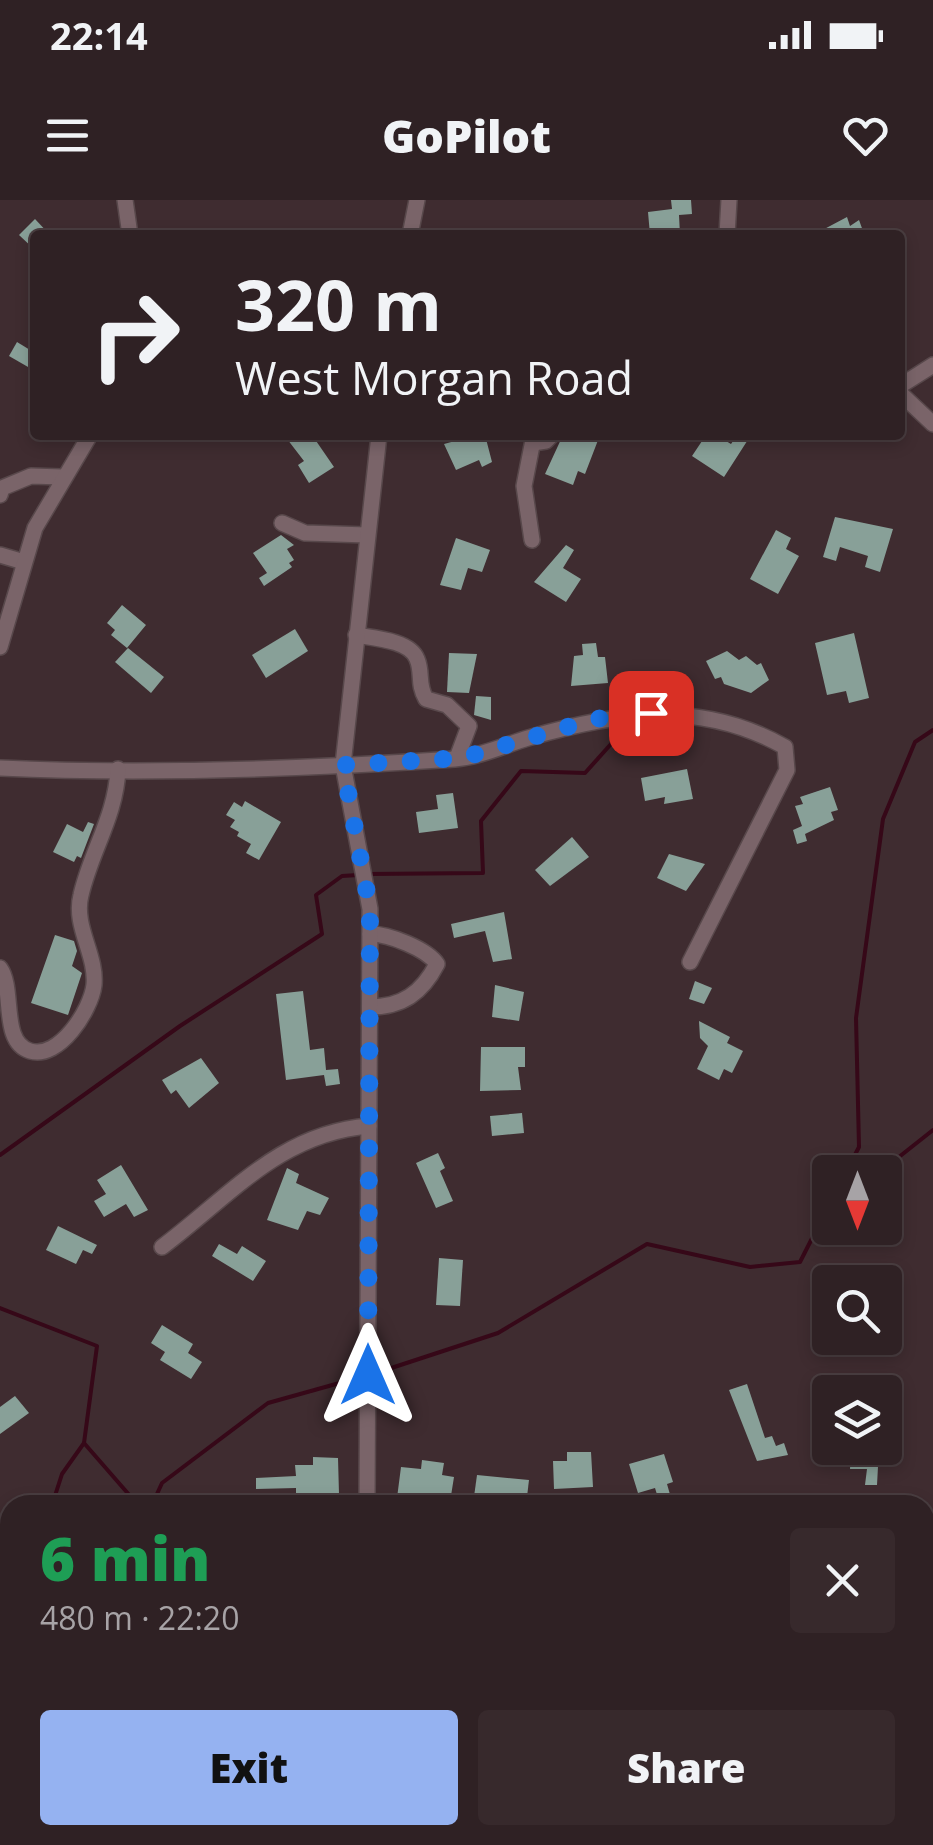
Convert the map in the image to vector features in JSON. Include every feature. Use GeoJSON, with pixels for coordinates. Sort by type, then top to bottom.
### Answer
{"type":"FeatureCollection","features":[{"type":"Feature","properties":{"kind":"street"},"geometry":{"type":"LineString","coordinates":[[125,200],[129,230]]}},
{"type":"Feature","properties":{"kind":"street"},"geometry":{"type":"LineString","coordinates":[[411,230],[417,200]]}},
{"type":"Feature","properties":{"kind":"street"},"geometry":{"type":"LineString","coordinates":[[727,230],[729,200]]}},
{"type":"Feature","properties":{"kind":"street"},"geometry":{"type":"LineString","coordinates":[[905,383],[933,366]]}},
{"type":"Feature","properties":{"kind":"street"},"geometry":{"type":"LineString","coordinates":[[905,399],[933,424]]}},
{"type":"Feature","properties":{"kind":"street"},"geometry":{"type":"LineString","coordinates":[[0,646],[35,528],[87,440]]}},
{"type":"Feature","properties":{"kind":"street"},"geometry":{"type":"LineString","coordinates":[[367,1495],[370,934],[364,860],[343,765],[378,440]]}},
{"type":"Feature","properties":{"kind":"street"},"geometry":{"type":"LineString","coordinates":[[532,540],[524,486],[533,440]]}},
{"type":"Feature","properties":{"kind":"street"},"geometry":{"type":"LineString","coordinates":[[0,495],[2,488],[15,479],[62,478]]}},
{"type":"Feature","properties":{"kind":"street"},"geometry":{"type":"LineString","coordinates":[[282,523],[305,533],[367,535]]}},
{"type":"Feature","properties":{"kind":"street"},"geometry":{"type":"LineString","coordinates":[[0,555],[24,562]]}},
{"type":"Feature","properties":{"kind":"street"},"geometry":{"type":"LineString","coordinates":[[356,635],[400,645],[417,658],[417,678],[426,698],[448,705],[468,726],[457,758]]}},
{"type":"Feature","properties":{"kind":"street"},"geometry":{"type":"LineString","coordinates":[[0,768],[118,770],[457,758],[594,719],[629,713],[711,718],[784,747],[786,770],[690,962]]}},
{"type":"Feature","properties":{"kind":"street"},"geometry":{"type":"LineString","coordinates":[[0,968],[6,983],[10,1023],[21,1046],[30,1052],[50,1050],[72,1034],[94,986],[78,919],[80,897],[109,822],[118,770]]}},
{"type":"Feature","properties":{"kind":"street"},"geometry":{"type":"LineString","coordinates":[[370,934],[385,934],[430,955],[436,964],[410,998],[387,1007],[370,1007]]}},
{"type":"Feature","properties":{"kind":"street"},"geometry":{"type":"LineString","coordinates":[[162,1247],[250,1172],[288,1147],[336,1128],[369,1126]]}},
{"type":"Feature","properties":{"kind":"building"},"geometry":{"type":"Polygon","coordinates":[[[671,200],[691,200],[692,214],[679,215],[680,230],[650,230],[648,212],[672,209],[671,200]]]}},
{"type":"Feature","properties":{"kind":"building"},"geometry":{"type":"Polygon","coordinates":[[[847,217],[850,226],[859,220],[863,230],[822,230],[847,217]]]}},
{"type":"Feature","properties":{"kind":"building"},"geometry":{"type":"Polygon","coordinates":[[[35,219],[45,230],[30,230],[30,245],[19,235],[35,219]]]}},
{"type":"Feature","properties":{"kind":"building"},"geometry":{"type":"Polygon","coordinates":[[[17,342],[30,350],[30,368],[9,356],[17,342]]]}},
{"type":"Feature","properties":{"kind":"building"},"geometry":{"type":"Polygon","coordinates":[[[288,440],[315,440],[334,467],[309,483],[298,465],[304,461],[288,440]]]}},
{"type":"Feature","properties":{"kind":"building"},"geometry":{"type":"Polygon","coordinates":[[[486,440],[492,462],[482,467],[479,460],[456,470],[444,444],[486,440]]]}},
{"type":"Feature","properties":{"kind":"building"},"geometry":{"type":"Polygon","coordinates":[[[561,440],[598,440],[585,474],[578,471],[573,485],[545,474],[561,440]]]}},
{"type":"Feature","properties":{"kind":"building"},"geometry":{"type":"Polygon","coordinates":[[[703,440],[724,440],[731,444],[734,440],[748,440],[724,477],[692,456],[703,440]]]}},
{"type":"Feature","properties":{"kind":"building"},"geometry":{"type":"Polygon","coordinates":[[[835,517],[893,529],[880,572],[865,567],[868,556],[840,547],[836,561],[823,557],[835,517]]]}},
{"type":"Feature","properties":{"kind":"building"},"geometry":{"type":"Polygon","coordinates":[[[776,530],[791,538],[786,549],[799,556],[778,594],[750,579],[776,530]]]}},
{"type":"Feature","properties":{"kind":"building"},"geometry":{"type":"Polygon","coordinates":[[[281,535],[294,545],[287,549],[294,560],[289,563],[292,567],[264,586],[259,578],[267,573],[253,553],[281,535]]]}},
{"type":"Feature","properties":{"kind":"building"},"geometry":{"type":"Polygon","coordinates":[[[456,538],[490,550],[482,572],[468,568],[461,590],[440,585],[456,538]]]}},
{"type":"Feature","properties":{"kind":"building"},"geometry":{"type":"Polygon","coordinates":[[[566,545],[574,550],[563,568],[581,579],[566,602],[534,582],[566,545]]]}},
{"type":"Feature","properties":{"kind":"building"},"geometry":{"type":"Polygon","coordinates":[[[122,605],[146,625],[127,648],[111,635],[115,630],[107,623],[122,605]]]}},
{"type":"Feature","properties":{"kind":"building"},"geometry":{"type":"Polygon","coordinates":[[[295,629],[308,651],[266,678],[252,655],[295,629]]]}},
{"type":"Feature","properties":{"kind":"building"},"geometry":{"type":"Polygon","coordinates":[[[854,633],[869,698],[849,703],[846,691],[827,695],[815,643],[854,633]]]}},
{"type":"Feature","properties":{"kind":"building"},"geometry":{"type":"Polygon","coordinates":[[[596,643],[598,657],[605,657],[608,683],[571,686],[574,656],[583,655],[582,644],[596,643]]]}},
{"type":"Feature","properties":{"kind":"building"},"geometry":{"type":"Polygon","coordinates":[[[128,648],[164,677],[151,693],[115,662],[128,648]]]}},
{"type":"Feature","properties":{"kind":"building"},"geometry":{"type":"Polygon","coordinates":[[[727,651],[739,660],[746,656],[757,665],[761,663],[769,680],[751,693],[724,684],[721,677],[715,679],[706,661],[727,651]]]}},
{"type":"Feature","properties":{"kind":"building"},"geometry":{"type":"Polygon","coordinates":[[[449,653],[477,654],[469,693],[447,692],[449,653]]]}},
{"type":"Feature","properties":{"kind":"building"},"geometry":{"type":"Polygon","coordinates":[[[476,696],[491,697],[491,720],[474,715],[476,696]]]}},
{"type":"Feature","properties":{"kind":"building"},"geometry":{"type":"Polygon","coordinates":[[[687,769],[693,799],[664,804],[665,797],[645,801],[641,778],[687,769]]]}},
{"type":"Feature","properties":{"kind":"building"},"geometry":{"type":"Polygon","coordinates":[[[830,787],[838,810],[831,812],[834,820],[805,834],[807,841],[797,844],[793,830],[802,826],[795,806],[803,804],[800,797],[830,787]]]}},
{"type":"Feature","properties":{"kind":"building"},"geometry":{"type":"Polygon","coordinates":[[[453,793],[458,828],[419,833],[416,812],[438,809],[436,795],[453,793]]]}},
{"type":"Feature","properties":{"kind":"building"},"geometry":{"type":"Polygon","coordinates":[[[245,801],[281,822],[259,860],[246,853],[251,844],[237,836],[239,832],[230,827],[235,820],[226,815],[234,802],[242,807],[245,801]]]}},
{"type":"Feature","properties":{"kind":"building"},"geometry":{"type":"Polygon","coordinates":[[[88,822],[94,824],[81,858],[77,856],[74,862],[53,852],[67,824],[83,832],[88,822]]]}},
{"type":"Feature","properties":{"kind":"building"},"geometry":{"type":"Polygon","coordinates":[[[572,837],[589,857],[550,886],[535,870],[572,837]]]}},
{"type":"Feature","properties":{"kind":"building"},"geometry":{"type":"Polygon","coordinates":[[[669,854],[705,864],[686,891],[657,878],[669,854]]]}},
{"type":"Feature","properties":{"kind":"building"},"geometry":{"type":"Polygon","coordinates":[[[504,912],[512,959],[493,962],[485,931],[454,938],[451,924],[504,912]]]}},
{"type":"Feature","properties":{"kind":"building"},"geometry":{"type":"Polygon","coordinates":[[[55,935],[74,941],[77,951],[72,966],[82,973],[68,1015],[31,1003],[55,935]]]}},
{"type":"Feature","properties":{"kind":"building"},"geometry":{"type":"Polygon","coordinates":[[[695,981],[712,988],[704,1004],[689,999],[695,981]]]}},
{"type":"Feature","properties":{"kind":"building"},"geometry":{"type":"Polygon","coordinates":[[[495,985],[524,992],[519,1021],[492,1017],[495,985]]]}},
{"type":"Feature","properties":{"kind":"building"},"geometry":{"type":"Polygon","coordinates":[[[303,991],[310,1050],[324,1048],[326,1070],[338,1069],[340,1084],[326,1086],[324,1075],[286,1080],[276,994],[303,991]]]}},
{"type":"Feature","properties":{"kind":"building"},"geometry":{"type":"Polygon","coordinates":[[[699,1021],[730,1037],[727,1043],[743,1051],[732,1073],[724,1069],[719,1080],[697,1069],[708,1046],[700,1038],[699,1021]]]}},
{"type":"Feature","properties":{"kind":"building"},"geometry":{"type":"Polygon","coordinates":[[[481,1047],[525,1047],[525,1067],[518,1067],[521,1090],[480,1091],[481,1047]]]}},
{"type":"Feature","properties":{"kind":"building"},"geometry":{"type":"Polygon","coordinates":[[[201,1058],[219,1083],[189,1108],[176,1090],[171,1094],[162,1080],[201,1058]]]}},
{"type":"Feature","properties":{"kind":"building"},"geometry":{"type":"Polygon","coordinates":[[[522,1113],[524,1133],[492,1136],[490,1116],[522,1113]]]}},
{"type":"Feature","properties":{"kind":"building"},"geometry":{"type":"Polygon","coordinates":[[[438,1153],[445,1168],[440,1171],[453,1201],[436,1208],[416,1163],[438,1153]]]}},
{"type":"Feature","properties":{"kind":"building"},"geometry":{"type":"Polygon","coordinates":[[[121,1165],[148,1210],[134,1217],[126,1204],[104,1217],[94,1201],[106,1194],[97,1180],[121,1165]]]}},
{"type":"Feature","properties":{"kind":"building"},"geometry":{"type":"Polygon","coordinates":[[[287,1168],[299,1174],[296,1183],[329,1198],[320,1215],[307,1211],[298,1230],[267,1220],[287,1168]]]}},
{"type":"Feature","properties":{"kind":"building"},"geometry":{"type":"Polygon","coordinates":[[[58,1226],[97,1245],[92,1254],[83,1250],[76,1264],[46,1250],[58,1226]]]}},
{"type":"Feature","properties":{"kind":"building"},"geometry":{"type":"Polygon","coordinates":[[[219,1244],[237,1254],[242,1246],[266,1261],[253,1281],[212,1256],[219,1244]]]}},
{"type":"Feature","properties":{"kind":"building"},"geometry":{"type":"Polygon","coordinates":[[[439,1258],[463,1260],[460,1306],[436,1305],[439,1258]]]}},
{"type":"Feature","properties":{"kind":"building"},"geometry":{"type":"Polygon","coordinates":[[[162,1325],[193,1344],[188,1353],[202,1362],[191,1379],[160,1360],[165,1352],[151,1343],[162,1325]]]}},
{"type":"Feature","properties":{"kind":"building"},"geometry":{"type":"Polygon","coordinates":[[[747,1384],[765,1438],[772,1436],[776,1446],[784,1443],[788,1455],[757,1461],[729,1390],[747,1384]]]}},
{"type":"Feature","properties":{"kind":"building"},"geometry":{"type":"Polygon","coordinates":[[[15,1396],[29,1413],[0,1434],[0,1407],[15,1396]]]}},
{"type":"Feature","properties":{"kind":"building"},"geometry":{"type":"Polygon","coordinates":[[[567,1452],[591,1452],[593,1487],[554,1489],[553,1461],[567,1461],[567,1452]]]}},
{"type":"Feature","properties":{"kind":"building"},"geometry":{"type":"Polygon","coordinates":[[[664,1454],[673,1482],[667,1484],[670,1495],[657,1495],[655,1488],[638,1493],[629,1464],[664,1454]]]}},
{"type":"Feature","properties":{"kind":"building"},"geometry":{"type":"Polygon","coordinates":[[[313,1457],[338,1458],[339,1494],[296,1495],[296,1488],[256,1489],[256,1478],[296,1476],[295,1465],[313,1465],[313,1457]]]}},
{"type":"Feature","properties":{"kind":"building"},"geometry":{"type":"Polygon","coordinates":[[[422,1460],[444,1463],[442,1475],[454,1477],[451,1495],[397,1495],[401,1467],[421,1469],[422,1460]]]}},
{"type":"Feature","properties":{"kind":"building"},"geometry":{"type":"Polygon","coordinates":[[[850,1465],[878,1465],[877,1485],[865,1485],[867,1469],[850,1469],[850,1465]]]}},
{"type":"Feature","properties":{"kind":"building"},"geometry":{"type":"Polygon","coordinates":[[[477,1475],[529,1480],[527,1495],[474,1495],[477,1475]]]}},
{"type":"Feature","properties":{"kind":"waterway"},"geometry":{"type":"LineString","coordinates":[[855,1155],[859,1147],[856,1018],[883,819],[915,742],[933,730]]}},
{"type":"Feature","properties":{"kind":"waterway"},"geometry":{"type":"LineString","coordinates":[[367,874],[483,873],[481,821],[521,771],[585,773],[611,744]]}},
{"type":"Feature","properties":{"kind":"waterway"},"geometry":{"type":"LineString","coordinates":[[0,1155],[180,1026],[322,934],[316,895],[342,876],[358,875]]}},
{"type":"Feature","properties":{"kind":"waterway"},"geometry":{"type":"LineString","coordinates":[[901,1155],[933,1130]]}},
{"type":"Feature","properties":{"kind":"waterway"},"geometry":{"type":"LineString","coordinates":[[370,1375],[498,1333],[647,1244],[750,1267],[800,1262],[812,1238]]}},
{"type":"Feature","properties":{"kind":"waterway"},"geometry":{"type":"LineString","coordinates":[[0,1308],[97,1346],[84,1443],[129,1495]]}},
{"type":"Feature","properties":{"kind":"waterway"},"geometry":{"type":"LineString","coordinates":[[157,1495],[162,1483],[268,1403],[361,1377]]}},
{"type":"Feature","properties":{"kind":"waterway"},"geometry":{"type":"LineString","coordinates":[[55,1495],[62,1474],[84,1443]]}},
{"type":"Feature","properties":{"kind":"route"},"geometry":{"type":"LineString","coordinates":[[368,1375],[370,909],[364,860],[343,765],[462,758],[594,719],[651,713]]}}]}
